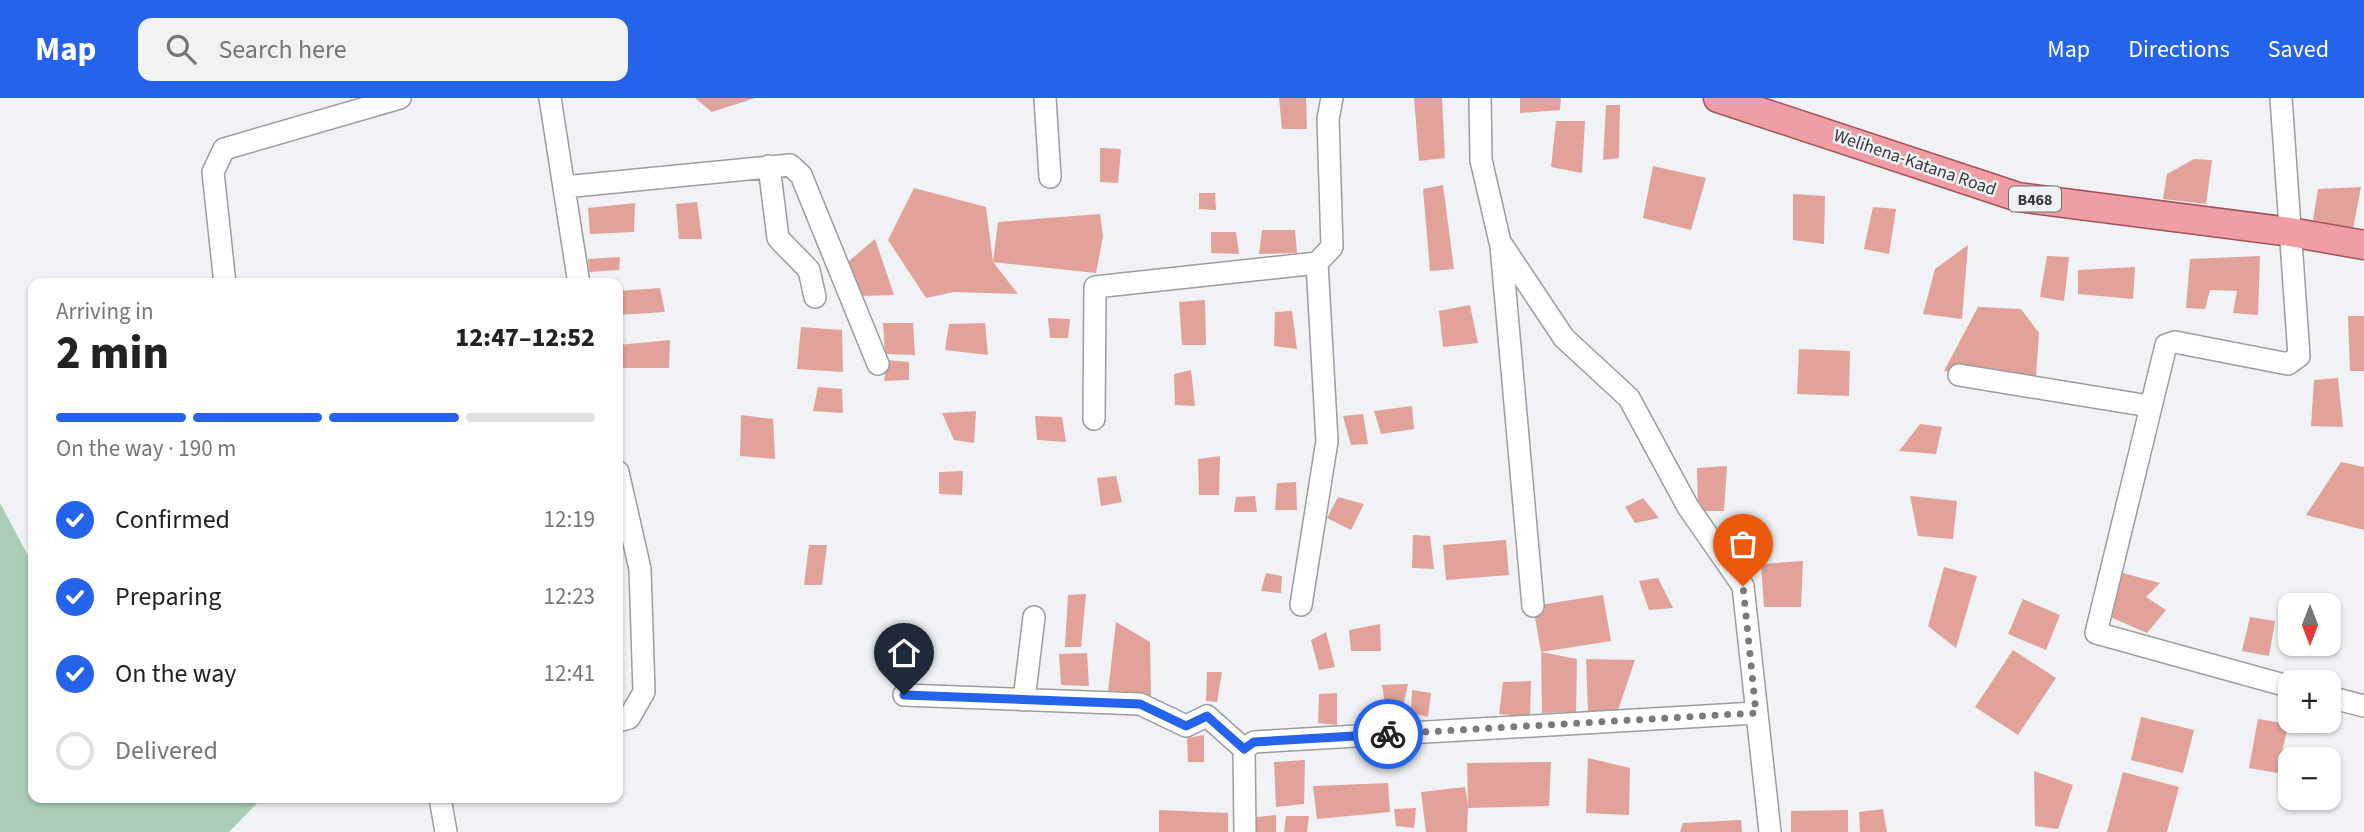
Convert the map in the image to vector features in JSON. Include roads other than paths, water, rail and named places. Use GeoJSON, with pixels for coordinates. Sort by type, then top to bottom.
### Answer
{"type":"FeatureCollection","features":[{"type":"Feature","properties":{"kind":"main road","name":"Welihena-Katana Road"},"geometry":{"type":"LineString","coordinates":[[1718,98],[2018,197],[2290,232],[2364,245]]}},
{"type":"Feature","properties":{"kind":"street"},"geometry":{"type":"LineString","coordinates":[[224,278],[213,172],[224,149],[400,98]]}},
{"type":"Feature","properties":{"kind":"street"},"geometry":{"type":"LineString","coordinates":[[550,98],[578,278]]}},
{"type":"Feature","properties":{"kind":"street"},"geometry":{"type":"LineString","coordinates":[[1045,98],[1050,177]]}},
{"type":"Feature","properties":{"kind":"street"},"geometry":{"type":"LineString","coordinates":[[1094,419],[1095,287],[1317,263],[1332,247],[1328,119],[1332,98]]}},
{"type":"Feature","properties":{"kind":"street"},"geometry":{"type":"LineString","coordinates":[[1480,98],[1481,160],[1500,242],[1533,606]]}},
{"type":"Feature","properties":{"kind":"street"},"geometry":{"type":"LineString","coordinates":[[2278,683],[2096,633],[2149,406],[2166,345],[2175,342],[2288,364],[2299,356],[2281,98]]}},
{"type":"Feature","properties":{"kind":"street"},"geometry":{"type":"LineString","coordinates":[[564,187],[790,165],[802,176],[878,364]]}},
{"type":"Feature","properties":{"kind":"street"},"geometry":{"type":"LineString","coordinates":[[769,166],[778,238],[809,270],[815,297]]}},
{"type":"Feature","properties":{"kind":"street"},"geometry":{"type":"LineString","coordinates":[[1500,242],[1564,338],[1629,398],[1688,507],[1743,586],[1769,832]]}},
{"type":"Feature","properties":{"kind":"street"},"geometry":{"type":"LineString","coordinates":[[1301,606],[1327,441],[1317,263]]}},
{"type":"Feature","properties":{"kind":"street"},"geometry":{"type":"LineString","coordinates":[[1959,374],[2149,406]]}},
{"type":"Feature","properties":{"kind":"street"},"geometry":{"type":"LineString","coordinates":[[623,494],[640,569],[643,692],[629,718],[623,720]]}},
{"type":"Feature","properties":{"kind":"street"},"geometry":{"type":"LineString","coordinates":[[1024,700],[1034,617]]}},
{"type":"Feature","properties":{"kind":"street"},"geometry":{"type":"LineString","coordinates":[[904,695],[1140,704],[1186,726],[1207,716],[1244,749],[1245,832]]}},
{"type":"Feature","properties":{"kind":"street"},"geometry":{"type":"LineString","coordinates":[[2341,700],[2364,706]]}},
{"type":"Feature","properties":{"kind":"street"},"geometry":{"type":"LineString","coordinates":[[1244,749],[1254,742],[1756,713]]}},
{"type":"Feature","properties":{"kind":"street"},"geometry":{"type":"LineString","coordinates":[[441,803],[446,832]]}}]}
